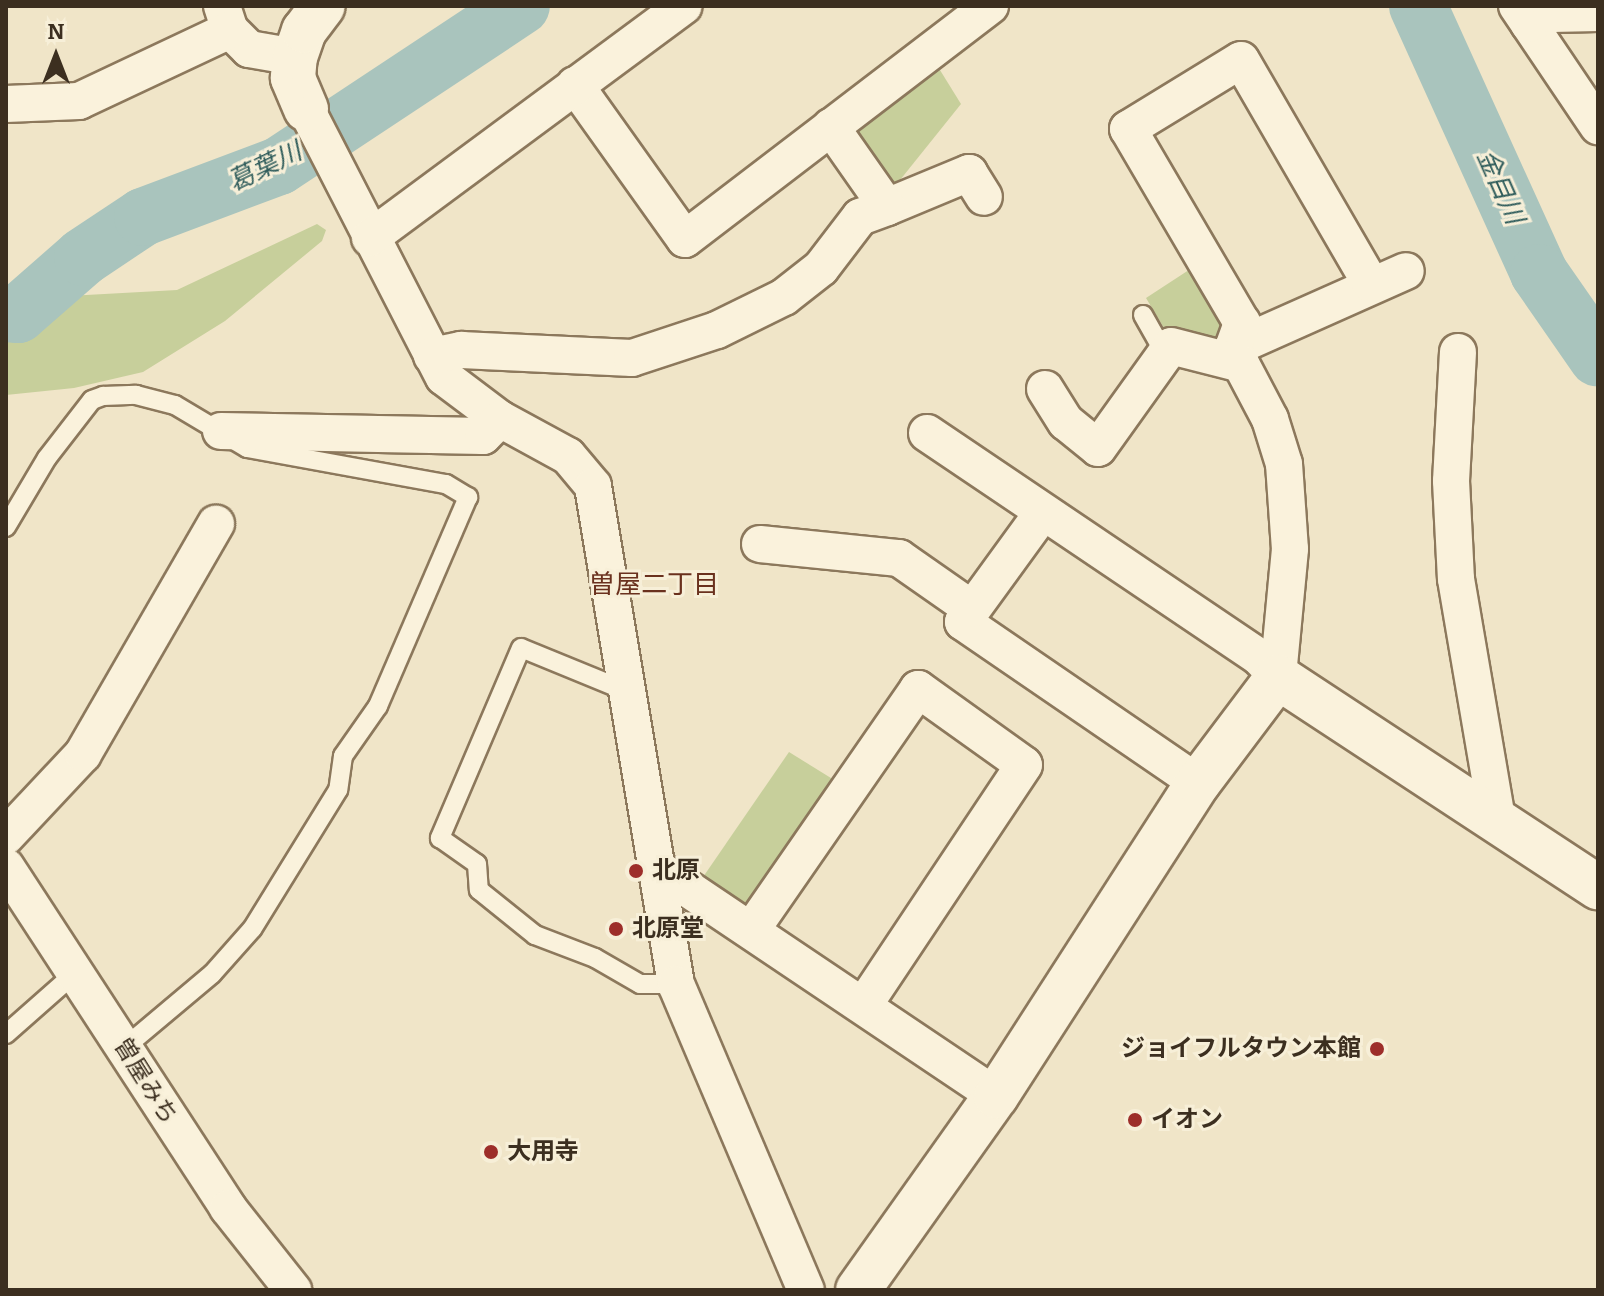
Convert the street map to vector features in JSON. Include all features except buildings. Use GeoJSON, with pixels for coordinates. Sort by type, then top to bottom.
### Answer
{"type":"FeatureCollection","features":[{"type":"Feature","properties":{"kind":"street"},"geometry":{"type":"LineString","coordinates":[[323,6],[304,31],[295,57],[293,78],[432,356],[444,377],[500,419],[568,456],[593,486],[676,984],[710,1086],[806,1290]]}},
{"type":"Feature","properties":{"kind":"street"},"geometry":{"type":"LineString","coordinates":[[364,225],[575,85],[683,6]]}},
{"type":"Feature","properties":{"kind":"street"},"geometry":{"type":"LineString","coordinates":[[575,85],[685,239],[990,6]]}},
{"type":"Feature","properties":{"kind":"street"},"geometry":{"type":"LineString","coordinates":[[1523,15],[1598,13]]}},
{"type":"Feature","properties":{"kind":"street"},"geometry":{"type":"LineString","coordinates":[[1523,15],[1598,126]]}},
{"type":"Feature","properties":{"kind":"street"},"geometry":{"type":"LineString","coordinates":[[6,104],[79,101],[226,18],[249,49],[295,57]]}},
{"type":"Feature","properties":{"kind":"street"},"geometry":{"type":"LineString","coordinates":[[858,1290],[996,1096],[1198,783],[1278,677],[1290,549],[1284,464],[1270,419],[1237,356],[1242,323],[1128,129],[1241,60],[1371,284]]}},
{"type":"Feature","properties":{"kind":"street"},"geometry":{"type":"LineString","coordinates":[[831,127],[887,207]]}},
{"type":"Feature","properties":{"kind":"street"},"geometry":{"type":"LineString","coordinates":[[432,356],[461,350],[632,358],[717,330],[784,297],[821,268],[860,217],[969,173],[984,197]]}},
{"type":"Feature","properties":{"kind":"street"},"geometry":{"type":"LineString","coordinates":[[1045,389],[1066,422],[1098,448],[1171,346],[1237,356],[1371,284],[1406,271]]}},
{"type":"Feature","properties":{"kind":"street"},"geometry":{"type":"LineString","coordinates":[[1458,352],[1451,481],[1456,579],[1497,819]]}},
{"type":"Feature","properties":{"kind":"street"},"geometry":{"type":"LineString","coordinates":[[221,431],[483,436],[500,419]]}},
{"type":"Feature","properties":{"kind":"street"},"geometry":{"type":"LineString","coordinates":[[927,433],[1258,656],[1278,677],[1598,887]]}},
{"type":"Feature","properties":{"kind":"street"},"geometry":{"type":"LineString","coordinates":[[1043,512],[963,622],[1198,783]]}},
{"type":"Feature","properties":{"kind":"street"},"geometry":{"type":"LineString","coordinates":[[6,836],[83,754],[216,524]]}},
{"type":"Feature","properties":{"kind":"street"},"geometry":{"type":"LineString","coordinates":[[760,544],[802,532],[899,558],[972,609]]}},
{"type":"Feature","properties":{"kind":"street"},"geometry":{"type":"LineString","coordinates":[[752,929],[918,689],[1024,765],[864,1005]]}},
{"type":"Feature","properties":{"kind":"street","name":"曽屋みち"},"geometry":{"type":"LineString","coordinates":[[6,867],[228,1208],[293,1290]]}},
{"type":"Feature","properties":{"kind":"street"},"geometry":{"type":"LineString","coordinates":[[657,868],[752,929],[996,1096]]}},
{"type":"Feature","properties":{"kind":"lane"},"geometry":{"type":"LineString","coordinates":[[1143,315],[1165,354]]}},
{"type":"Feature","properties":{"kind":"lane"},"geometry":{"type":"LineString","coordinates":[[6,527],[47,458],[92,400],[136,395],[175,405],[247,448],[446,484],[468,497],[378,706],[343,756],[338,790],[252,929],[212,974],[125,1047]]}},
{"type":"Feature","properties":{"kind":"lane"},"geometry":{"type":"LineString","coordinates":[[626,691],[521,648],[440,838],[477,864],[479,890],[535,935],[595,958],[640,984],[676,984]]}},
{"type":"Feature","properties":{"kind":"lane"},"geometry":{"type":"LineString","coordinates":[[6,1034],[74,974]]}},
{"type":"Feature","properties":{"kind":"green space"},"geometry":{"type":"Polygon","coordinates":[[[935,62],[961,104],[892,190],[852,138],[853,123],[935,62]]]}},
{"type":"Feature","properties":{"kind":"green space"},"geometry":{"type":"Polygon","coordinates":[[[317,224],[326,230],[322,241],[225,321],[143,372],[74,388],[6,395],[6,291],[68,296],[177,290],[317,224]]]}},
{"type":"Feature","properties":{"kind":"green space"},"geometry":{"type":"Polygon","coordinates":[[[1195,266],[1229,323],[1225,336],[1208,346],[1175,326],[1167,333],[1146,298],[1195,266]]]}},
{"type":"Feature","properties":{"kind":"green space"},"geometry":{"type":"Polygon","coordinates":[[[789,752],[839,783],[757,906],[742,908],[701,880],[789,752]]]}},
{"type":"Feature","properties":{"kind":"waterway","name":"葛葉川"},"geometry":{"type":"LineString","coordinates":[[6,313],[18,314],[83,257],[143,217],[279,166],[521,6]]}},
{"type":"Feature","properties":{"kind":"waterway","name":"金目川"},"geometry":{"type":"LineString","coordinates":[[1418,6],[1539,273],[1598,358]]}},
{"type":"Feature","properties":{"kind":"place","name":"北原"},"geometry":{"type":"Point","coordinates":[636,871]}},
{"type":"Feature","properties":{"kind":"place","name":"北原堂"},"geometry":{"type":"Point","coordinates":[616,929]}},
{"type":"Feature","properties":{"kind":"place","name":"ジョイフルタウン本館"},"geometry":{"type":"Point","coordinates":[1377,1049]}},
{"type":"Feature","properties":{"kind":"place","name":"イオン"},"geometry":{"type":"Point","coordinates":[1135,1120]}},
{"type":"Feature","properties":{"kind":"place","name":"大用寺"},"geometry":{"type":"Point","coordinates":[491,1152]}},
{"type":"Feature","properties":{"kind":"district","name":"曽屋二丁目"},"geometry":{"type":"Point","coordinates":[654,585]}}]}
